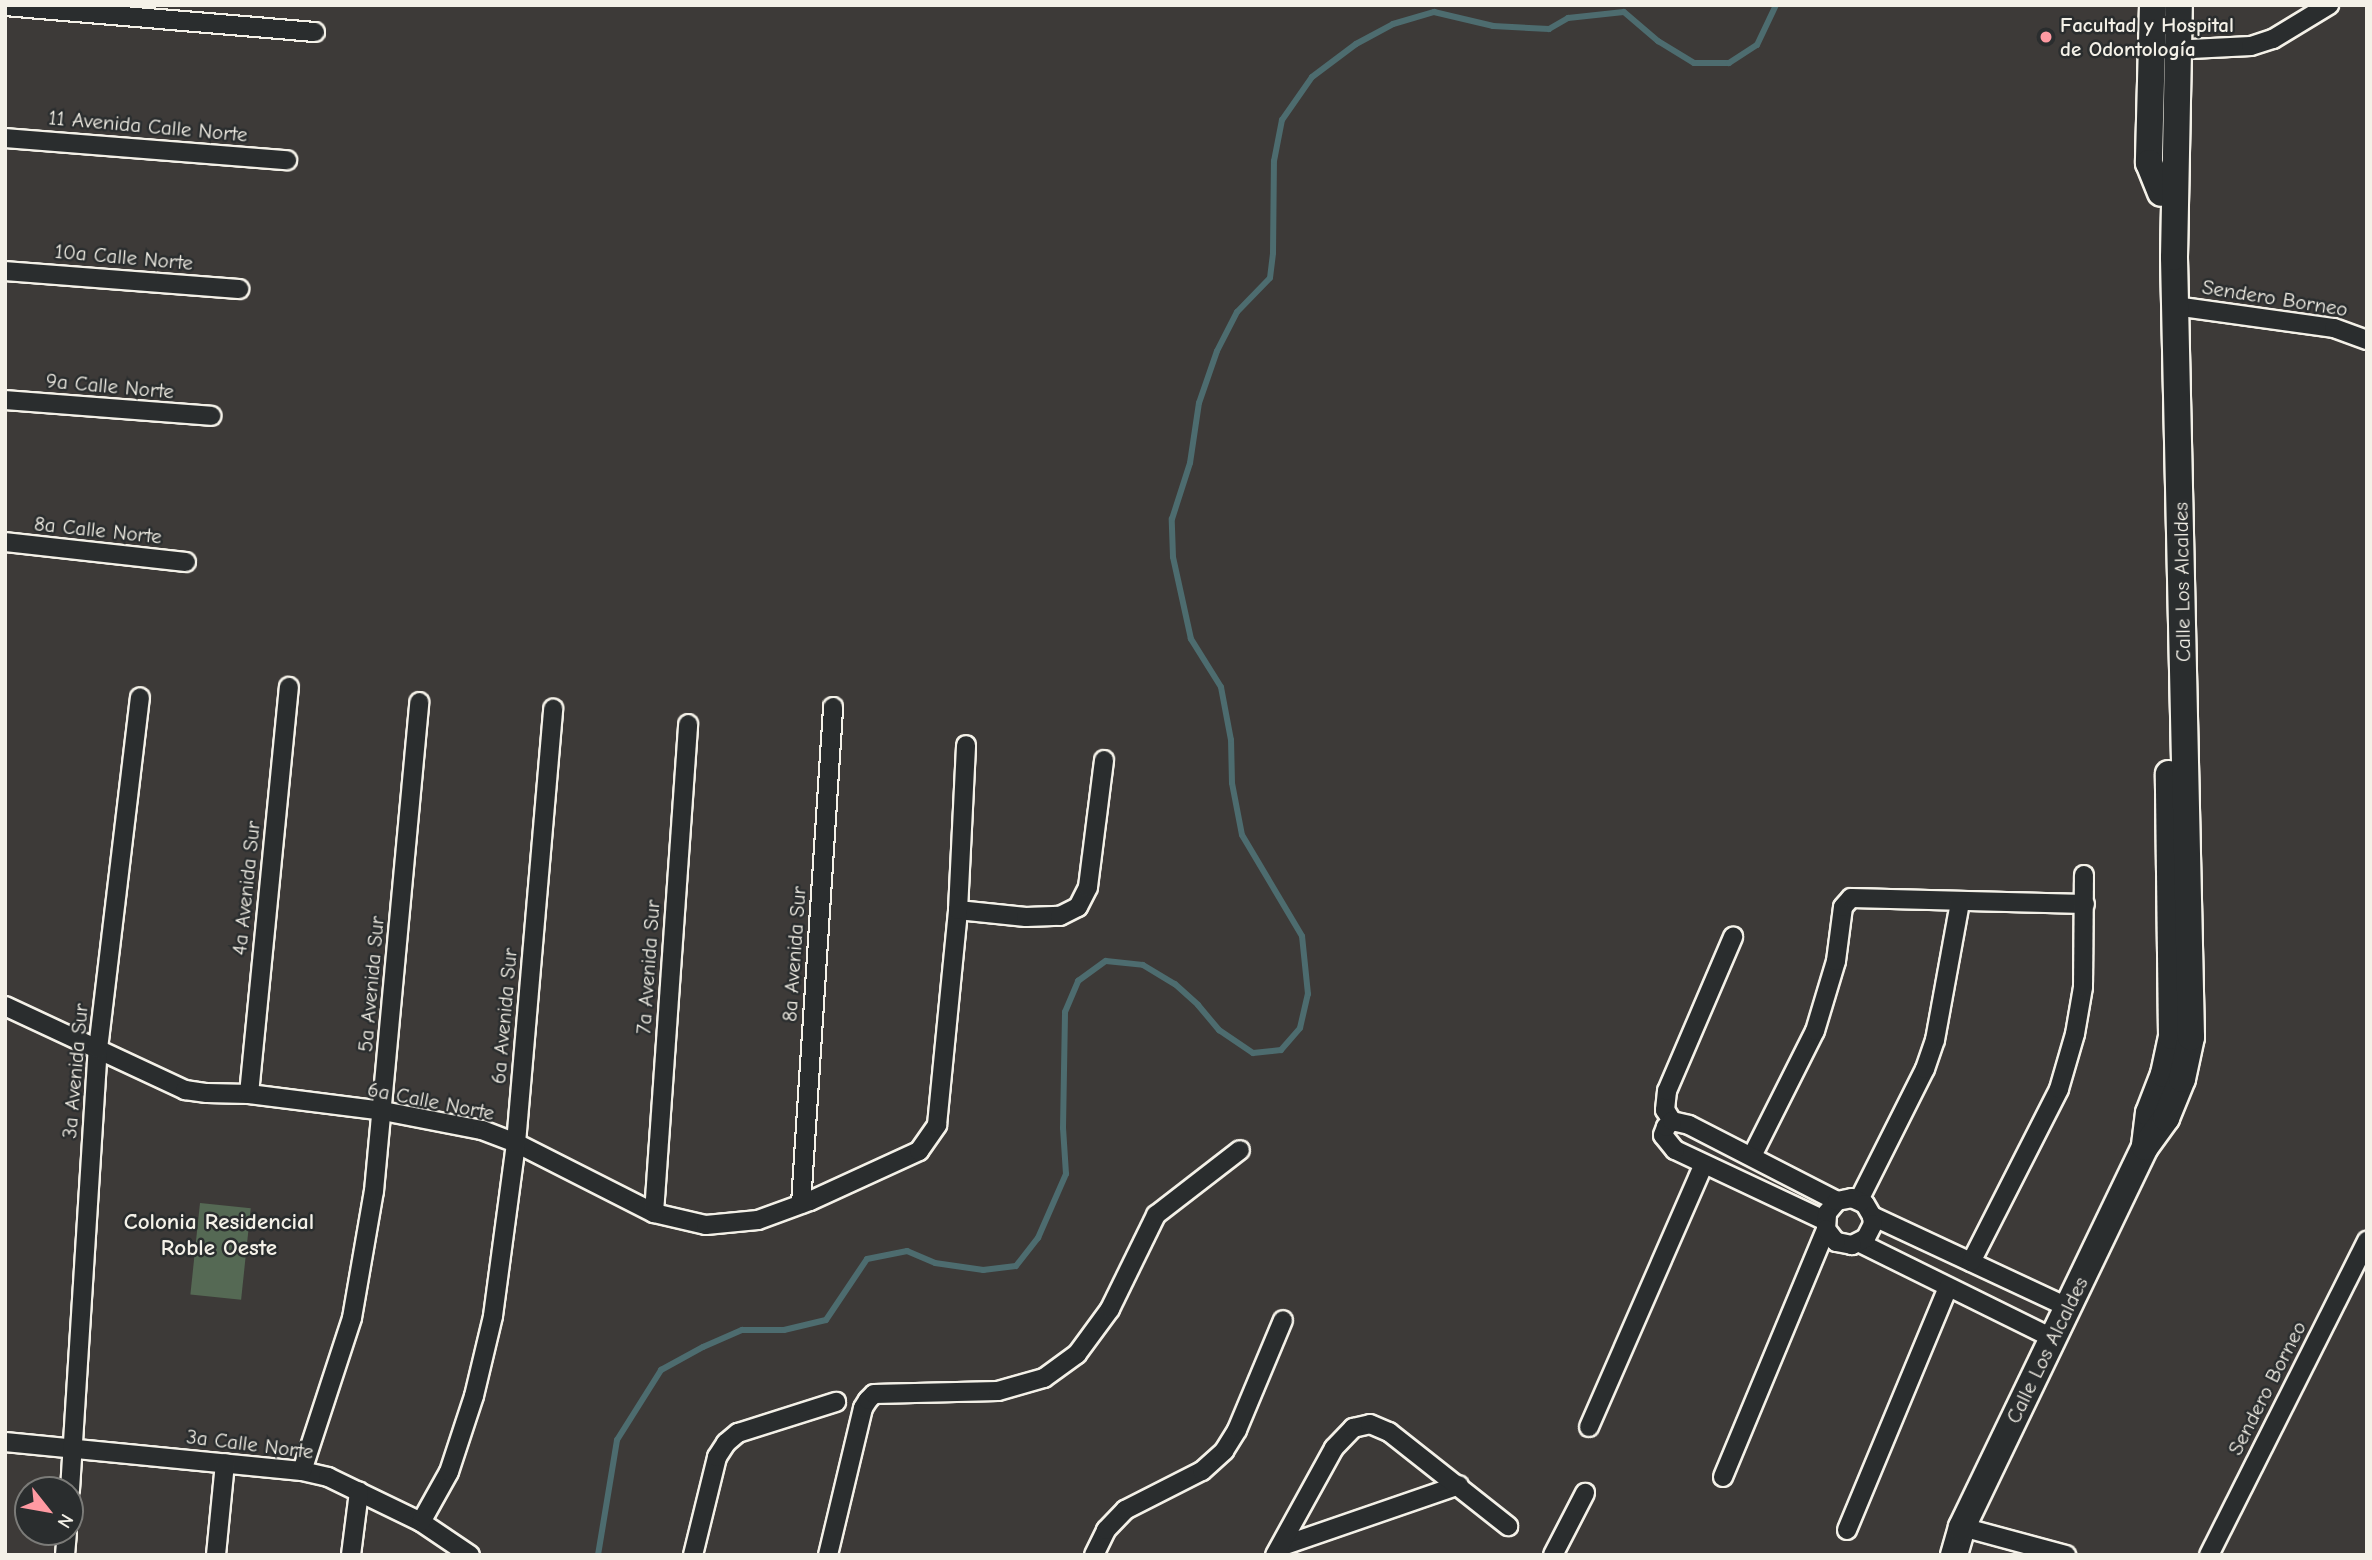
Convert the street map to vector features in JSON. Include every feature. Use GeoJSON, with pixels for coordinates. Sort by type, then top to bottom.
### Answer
{"type":"FeatureCollection","features":[{"type":"Feature","properties":{"kind":"main road"},"geometry":{"type":"LineString","coordinates":[[2153,5],[2149,163],[2161,193]]}},
{"type":"Feature","properties":{"kind":"main road","name":"Calle Los Alcaldes"},"geometry":{"type":"LineString","coordinates":[[2145,1147],[2149,1113],[2164,1074],[2172,1036],[2161,193],[2166,5]]}},
{"type":"Feature","properties":{"kind":"main road","name":"Calle Los Alcaldes"},"geometry":{"type":"LineString","coordinates":[[1954,1555],[1962,1527],[2067,1307],[2145,1147],[2166,1118],[2182,1079],[2192,1037],[2174,257],[2179,5]]}},
{"type":"Feature","properties":{"kind":"main road"},"geometry":{"type":"LineString","coordinates":[[2174,257],[2189,172],[2192,5]]}},
{"type":"Feature","properties":{"kind":"street"},"geometry":{"type":"LineString","coordinates":[[2191,49],[2251,46],[2273,39],[2329,5]]}},
{"type":"Feature","properties":{"kind":"street"},"geometry":{"type":"LineString","coordinates":[[5,6],[315,32]]}},
{"type":"Feature","properties":{"kind":"street","name":"11 Avenida Calle Norte"},"geometry":{"type":"LineString","coordinates":[[5,138],[287,160]]}},
{"type":"Feature","properties":{"kind":"street","name":"10a Calle Norte"},"geometry":{"type":"LineString","coordinates":[[5,271],[239,289]]}},
{"type":"Feature","properties":{"kind":"street","name":"Sendero Borneo"},"geometry":{"type":"LineString","coordinates":[[2175,306],[2334,328],[2367,340]]}},
{"type":"Feature","properties":{"kind":"street","name":"9a Calle Norte"},"geometry":{"type":"LineString","coordinates":[[5,400],[211,416]]}},
{"type":"Feature","properties":{"kind":"street","name":"8a Calle Norte"},"geometry":{"type":"LineString","coordinates":[[5,542],[186,562]]}},
{"type":"Feature","properties":{"kind":"street","name":"4a Avenida Sur"},"geometry":{"type":"LineString","coordinates":[[249,1094],[289,687]]}},
{"type":"Feature","properties":{"kind":"street","name":"3a Avenida Sur"},"geometry":{"type":"LineString","coordinates":[[71,1476],[98,1049],[140,698]]}},
{"type":"Feature","properties":{"kind":"street","name":"5a Avenida Sur"},"geometry":{"type":"LineString","coordinates":[[302,1471],[352,1318],[374,1191],[419,702]]}},
{"type":"Feature","properties":{"kind":"street","name":"8a Avenida Sur"},"geometry":{"type":"LineString","coordinates":[[801,1204],[833,707]]}},
{"type":"Feature","properties":{"kind":"street","name":"6a Avenida Sur"},"geometry":{"type":"LineString","coordinates":[[421,1522],[449,1472],[474,1396],[493,1317],[516,1143],[553,709]]}},
{"type":"Feature","properties":{"kind":"street","name":"7a Avenida Sur"},"geometry":{"type":"LineString","coordinates":[[654,1213],[688,724]]}},
{"type":"Feature","properties":{"kind":"street"},"geometry":{"type":"LineString","coordinates":[[966,745],[958,910],[1026,918],[1059,916],[1078,907],[1088,887],[1104,760]]}},
{"type":"Feature","properties":{"kind":"street"},"geometry":{"type":"LineString","coordinates":[[1971,1262],[2059,1088],[2075,1034],[2083,987],[2084,875]]}},
{"type":"Feature","properties":{"kind":"street"},"geometry":{"type":"LineString","coordinates":[[1752,1156],[1815,1031],[1836,961],[1843,907],[1851,898],[2085,904]]}},
{"type":"Feature","properties":{"kind":"street"},"geometry":{"type":"LineString","coordinates":[[1859,1200],[1925,1069],[1935,1040],[1960,902]]}},
{"type":"Feature","properties":{"kind":"street","name":"6a Calle Norte"},"geometry":{"type":"LineString","coordinates":[[5,1006],[186,1090],[207,1094],[249,1094],[383,1111],[482,1130],[516,1143],[654,1213],[706,1225],[758,1220],[801,1204],[919,1151],[937,1125],[958,910]]}},
{"type":"Feature","properties":{"kind":"street"},"geometry":{"type":"LineString","coordinates":[[1733,937],[1667,1091],[1665,1110],[1672,1121],[1689,1125],[1837,1201],[1859,1200]]}},
{"type":"Feature","properties":{"kind":"street"},"geometry":{"type":"LineString","coordinates":[[1672,1121],[1663,1135],[1666,1142],[1703,1166],[1826,1225],[1830,1236],[1843,1245],[1860,1243],[2052,1338]]}},
{"type":"Feature","properties":{"kind":"street"},"geometry":{"type":"LineString","coordinates":[[828,1555],[863,1408],[874,1394],[998,1391],[1022,1387],[1044,1378],[1077,1354],[1110,1309],[1156,1214],[1240,1150]]}},
{"type":"Feature","properties":{"kind":"street"},"geometry":{"type":"LineString","coordinates":[[1590,1427],[1703,1166]]}},
{"type":"Feature","properties":{"kind":"street"},"geometry":{"type":"LineString","coordinates":[[1859,1200],[1872,1216],[2067,1307]]}},
{"type":"Feature","properties":{"kind":"street"},"geometry":{"type":"LineString","coordinates":[[1723,1477],[1826,1225],[1827,1213],[1837,1201]]}},
{"type":"Feature","properties":{"kind":"street"},"geometry":{"type":"LineString","coordinates":[[1860,1243],[1870,1232],[1872,1216]]}},
{"type":"Feature","properties":{"kind":"street","name":"Sendero Borneo"},"geometry":{"type":"LineString","coordinates":[[2209,1555],[2367,1241]]}},
{"type":"Feature","properties":{"kind":"street"},"geometry":{"type":"LineString","coordinates":[[1847,1530],[1948,1287]]}},
{"type":"Feature","properties":{"kind":"street"},"geometry":{"type":"LineString","coordinates":[[1094,1555],[1106,1530],[1125,1510],[1202,1471],[1224,1451],[1237,1430],[1283,1320]]}},
{"type":"Feature","properties":{"kind":"street"},"geometry":{"type":"LineString","coordinates":[[693,1555],[716,1457],[726,1443],[738,1433],[836,1402]]}},
{"type":"Feature","properties":{"kind":"street"},"geometry":{"type":"LineString","coordinates":[[1279,1550],[1334,1448],[1353,1428],[1370,1424],[1389,1432],[1508,1525]]}},
{"type":"Feature","properties":{"kind":"street","name":"3a Calle Norte"},"geometry":{"type":"LineString","coordinates":[[5,1442],[302,1471],[328,1477],[421,1522],[470,1555]]}},
{"type":"Feature","properties":{"kind":"street"},"geometry":{"type":"LineString","coordinates":[[216,1555],[225,1463]]}},
{"type":"Feature","properties":{"kind":"street"},"geometry":{"type":"LineString","coordinates":[[1279,1550],[1459,1485]]}},
{"type":"Feature","properties":{"kind":"street"},"geometry":{"type":"LineString","coordinates":[[351,1555],[359,1492]]}},
{"type":"Feature","properties":{"kind":"street"},"geometry":{"type":"LineString","coordinates":[[1553,1555],[1585,1493]]}},
{"type":"Feature","properties":{"kind":"street"},"geometry":{"type":"LineString","coordinates":[[1962,1527],[2066,1555]]}},
{"type":"Feature","properties":{"kind":"green space"},"geometry":{"type":"Polygon","coordinates":[[[200,1203],[251,1208],[241,1300],[190,1294],[200,1203]]]}},
{"type":"Feature","properties":{"kind":"waterway"},"geometry":{"type":"LineString","coordinates":[[598,1555],[617,1440],[661,1370],[742,1330],[784,1330],[826,1320],[867,1259],[907,1251],[935,1263],[983,1270],[1016,1266],[1038,1238],[1066,1174],[1063,1128],[1065,1012],[1078,981],[1106,961],[1143,965],[1175,984],[1198,1005],[1219,1030],[1253,1053],[1281,1050],[1300,1028],[1308,994],[1302,936],[1242,835],[1232,783],[1231,740],[1221,687],[1191,639],[1173,557],[1172,519],[1190,463],[1199,403],[1217,351],[1237,312],[1270,278],[1273,253],[1274,161],[1282,120],[1312,77],[1356,44],[1393,24],[1434,12],[1493,26],[1549,29],[1568,18],[1624,12],[1658,41],[1694,63],[1729,63],[1757,45],[1776,5]]}},
{"type":"Feature","properties":{"kind":"place","name":"Facultad y Hospital de Odontología"},"geometry":{"type":"Point","coordinates":[2046,37]}},
{"type":"Feature","properties":{"kind":"district","name":"Colonia Residencial Roble Oeste"},"geometry":{"type":"Point","coordinates":[219,1235]}}]}
